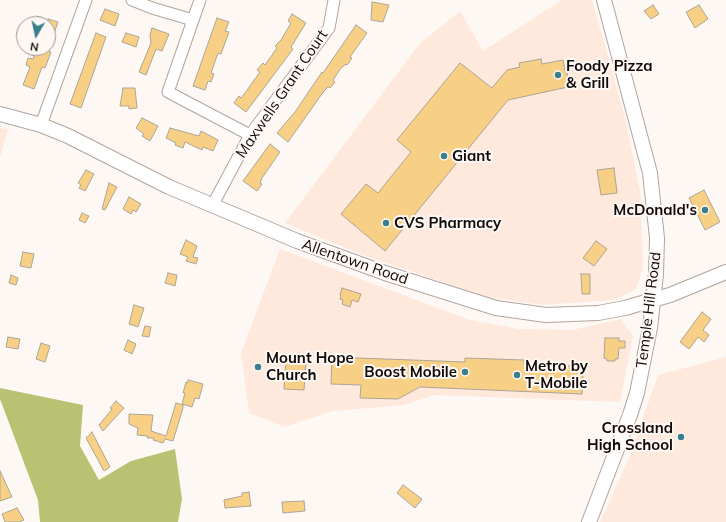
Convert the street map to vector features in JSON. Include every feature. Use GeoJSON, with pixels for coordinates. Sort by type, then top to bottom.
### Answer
{"type":"FeatureCollection","features":[{"type":"Feature","properties":{"kind":"main road","name":"Temple Hill Road"},"geometry":{"type":"LineString","coordinates":[[589,522],[630,415],[643,366],[656,274],[657,238],[653,191],[644,148],[604,0]]}},
{"type":"Feature","properties":{"kind":"main road","name":"Allentown Road"},"geometry":{"type":"LineString","coordinates":[[0,114],[41,125],[78,141],[169,187],[212,206],[333,254],[496,308],[546,315],[578,315],[625,308],[687,288],[726,272]]}},
{"type":"Feature","properties":{"kind":"street"},"geometry":{"type":"LineString","coordinates":[[41,125],[86,0]]}},
{"type":"Feature","properties":{"kind":"street"},"geometry":{"type":"LineString","coordinates":[[132,0],[152,8],[193,20]]}},
{"type":"Feature","properties":{"kind":"street"},"geometry":{"type":"LineString","coordinates":[[200,0],[168,92],[250,135]]}},
{"type":"Feature","properties":{"kind":"street","name":"Maxwells Grant Court"},"geometry":{"type":"LineString","coordinates":[[212,206],[250,135],[329,28],[334,0]]}},
{"type":"Feature","properties":{"kind":"shaded area"},"geometry":{"type":"Polygon","coordinates":[[[562,0],[592,0],[625,117],[641,196],[643,268],[636,289],[613,300],[543,305],[487,297],[366,256],[285,223],[420,43],[460,11],[483,51],[562,0]]]}},
{"type":"Feature","properties":{"kind":"shaded area"},"geometry":{"type":"Polygon","coordinates":[[[0,128],[8,129],[0,158],[0,128]]]}},
{"type":"Feature","properties":{"kind":"shaded area"},"geometry":{"type":"Polygon","coordinates":[[[280,249],[470,320],[519,329],[572,330],[621,319],[633,336],[620,402],[434,395],[404,405],[333,411],[285,427],[249,413],[241,353],[280,249]]]}},
{"type":"Feature","properties":{"kind":"shaded area","name":"Crossland High School"},"geometry":{"type":"Polygon","coordinates":[[[726,357],[726,522],[600,522],[628,461],[658,375],[726,357]]]}},
{"type":"Feature","properties":{"kind":"green space"},"geometry":{"type":"Polygon","coordinates":[[[0,388],[83,405],[80,446],[99,480],[131,461],[175,449],[182,499],[178,522],[40,522],[38,500],[0,399],[0,388]]]}},
{"type":"Feature","properties":{"kind":"building"},"geometry":{"type":"Polygon","coordinates":[[[372,2],[389,5],[383,22],[371,20],[372,2]]]}},
{"type":"Feature","properties":{"kind":"building"},"geometry":{"type":"Polygon","coordinates":[[[653,5],[659,14],[651,19],[644,11],[653,5]]]}},
{"type":"Feature","properties":{"kind":"building"},"geometry":{"type":"Polygon","coordinates":[[[699,5],[708,19],[695,28],[686,12],[699,5]]]}},
{"type":"Feature","properties":{"kind":"building"},"geometry":{"type":"Polygon","coordinates":[[[105,9],[119,14],[115,26],[100,20],[105,9]]]}},
{"type":"Feature","properties":{"kind":"building"},"geometry":{"type":"Polygon","coordinates":[[[292,14],[306,23],[291,47],[293,49],[246,112],[234,103],[239,96],[241,98],[245,93],[260,72],[257,70],[263,63],[265,65],[277,48],[275,46],[281,40],[291,23],[288,21],[292,14]]]}},
{"type":"Feature","properties":{"kind":"building"},"geometry":{"type":"Polygon","coordinates":[[[217,18],[229,22],[225,31],[229,32],[221,54],[218,53],[211,73],[214,74],[211,82],[208,81],[205,90],[193,86],[217,18]]]}},
{"type":"Feature","properties":{"kind":"building"},"geometry":{"type":"Polygon","coordinates":[[[356,25],[367,33],[350,57],[352,58],[347,65],[346,64],[341,68],[333,80],[335,82],[330,88],[328,87],[324,91],[288,142],[277,133],[295,112],[356,25]]]}},
{"type":"Feature","properties":{"kind":"building"},"geometry":{"type":"Polygon","coordinates":[[[152,28],[169,34],[162,51],[156,49],[146,75],[139,72],[151,43],[150,35],[152,28]]]}},
{"type":"Feature","properties":{"kind":"building"},"geometry":{"type":"Polygon","coordinates":[[[96,33],[106,37],[81,108],[70,104],[96,33]]]}},
{"type":"Feature","properties":{"kind":"building"},"geometry":{"type":"Polygon","coordinates":[[[126,33],[139,37],[136,47],[122,42],[126,33]]]}},
{"type":"Feature","properties":{"kind":"building"},"geometry":{"type":"Polygon","coordinates":[[[34,56],[50,56],[45,68],[42,67],[34,89],[23,85],[30,67],[26,65],[28,58],[33,59],[34,56]]]}},
{"type":"Feature","properties":{"kind":"building"},"geometry":{"type":"Polygon","coordinates":[[[541,59],[542,64],[563,60],[565,71],[567,71],[568,87],[508,100],[385,251],[341,214],[366,184],[378,193],[411,152],[397,140],[460,63],[492,88],[507,70],[520,67],[519,63],[541,59]]]}},
{"type":"Feature","properties":{"kind":"building"},"geometry":{"type":"Polygon","coordinates":[[[123,88],[135,88],[137,108],[129,109],[129,106],[120,106],[123,88]]]}},
{"type":"Feature","properties":{"kind":"building"},"geometry":{"type":"Polygon","coordinates":[[[142,118],[158,126],[150,141],[142,136],[144,134],[136,128],[142,118]]]}},
{"type":"Feature","properties":{"kind":"building"},"geometry":{"type":"Polygon","coordinates":[[[170,128],[199,136],[201,131],[218,140],[213,151],[203,147],[202,150],[185,142],[183,148],[175,145],[176,143],[166,138],[170,128]]]}},
{"type":"Feature","properties":{"kind":"building"},"geometry":{"type":"Polygon","coordinates":[[[270,144],[280,152],[262,178],[260,183],[262,184],[257,191],[243,181],[270,144]]]}},
{"type":"Feature","properties":{"kind":"building"},"geometry":{"type":"Polygon","coordinates":[[[614,168],[617,193],[601,195],[597,170],[614,168]]]}},
{"type":"Feature","properties":{"kind":"building"},"geometry":{"type":"Polygon","coordinates":[[[86,170],[94,174],[85,191],[79,188],[81,185],[78,183],[86,170]]]}},
{"type":"Feature","properties":{"kind":"building"},"geometry":{"type":"Polygon","coordinates":[[[109,183],[117,187],[105,210],[102,209],[109,183]]]}},
{"type":"Feature","properties":{"kind":"building","name":"McDonald's"},"geometry":{"type":"Polygon","coordinates":[[[704,190],[720,222],[705,230],[689,198],[704,190]]]}},
{"type":"Feature","properties":{"kind":"building"},"geometry":{"type":"Polygon","coordinates":[[[129,197],[141,204],[136,212],[133,210],[131,214],[123,209],[129,197]]]}},
{"type":"Feature","properties":{"kind":"building"},"geometry":{"type":"Polygon","coordinates":[[[82,213],[89,216],[85,223],[79,220],[82,213]]]}},
{"type":"Feature","properties":{"kind":"building"},"geometry":{"type":"Polygon","coordinates":[[[186,240],[197,246],[193,257],[198,258],[196,264],[186,261],[188,257],[180,254],[186,240]]]}},
{"type":"Feature","properties":{"kind":"building"},"geometry":{"type":"Polygon","coordinates":[[[596,241],[607,249],[594,266],[583,258],[596,241]]]}},
{"type":"Feature","properties":{"kind":"building"},"geometry":{"type":"Polygon","coordinates":[[[23,252],[34,254],[31,268],[20,266],[23,252]]]}},
{"type":"Feature","properties":{"kind":"building"},"geometry":{"type":"Polygon","coordinates":[[[168,273],[177,275],[175,286],[165,283],[168,273]]]}},
{"type":"Feature","properties":{"kind":"building"},"geometry":{"type":"Polygon","coordinates":[[[581,274],[590,274],[590,294],[582,294],[581,274]]]}},
{"type":"Feature","properties":{"kind":"building"},"geometry":{"type":"Polygon","coordinates":[[[11,275],[18,278],[16,285],[9,283],[11,275]]]}},
{"type":"Feature","properties":{"kind":"building"},"geometry":{"type":"Polygon","coordinates":[[[342,288],[361,294],[358,302],[352,300],[350,307],[342,304],[343,300],[340,299],[340,295],[342,288]]]}},
{"type":"Feature","properties":{"kind":"building"},"geometry":{"type":"Polygon","coordinates":[[[134,305],[144,308],[138,327],[129,324],[134,305]]]}},
{"type":"Feature","properties":{"kind":"building"},"geometry":{"type":"Polygon","coordinates":[[[702,312],[711,319],[703,330],[709,335],[704,342],[698,337],[689,349],[680,342],[702,312]]]}},
{"type":"Feature","properties":{"kind":"building"},"geometry":{"type":"Polygon","coordinates":[[[145,326],[151,327],[149,337],[142,336],[145,326]]]}},
{"type":"Feature","properties":{"kind":"building"},"geometry":{"type":"Polygon","coordinates":[[[8,337],[20,339],[18,349],[6,347],[8,337]]]}},
{"type":"Feature","properties":{"kind":"building"},"geometry":{"type":"Polygon","coordinates":[[[605,338],[619,338],[619,341],[625,341],[625,348],[619,348],[618,359],[615,359],[615,361],[607,361],[607,359],[604,358],[605,338]]]}},
{"type":"Feature","properties":{"kind":"building"},"geometry":{"type":"Polygon","coordinates":[[[128,340],[136,344],[132,354],[124,350],[128,340]]]}},
{"type":"Feature","properties":{"kind":"building"},"geometry":{"type":"Polygon","coordinates":[[[41,343],[50,346],[45,362],[36,359],[41,343]]]}},
{"type":"Feature","properties":{"kind":"building"},"geometry":{"type":"Polygon","coordinates":[[[332,357],[465,362],[465,358],[524,360],[524,364],[575,366],[583,374],[582,394],[420,387],[398,399],[360,398],[361,385],[331,384],[332,357]]]}},
{"type":"Feature","properties":{"kind":"building"},"geometry":{"type":"Polygon","coordinates":[[[286,360],[306,361],[304,390],[284,389],[286,360]]]}},
{"type":"Feature","properties":{"kind":"building"},"geometry":{"type":"Polygon","coordinates":[[[188,380],[203,384],[199,399],[195,398],[192,407],[182,404],[185,393],[183,393],[188,380]]]}},
{"type":"Feature","properties":{"kind":"building"},"geometry":{"type":"Polygon","coordinates":[[[116,401],[124,408],[103,431],[99,425],[112,409],[110,408],[116,401]]]}},
{"type":"Feature","properties":{"kind":"building"},"geometry":{"type":"Polygon","coordinates":[[[176,403],[183,405],[183,408],[173,441],[165,439],[163,443],[153,440],[154,438],[147,438],[148,436],[137,435],[138,428],[129,424],[129,414],[153,415],[151,431],[166,436],[176,403]]]}},
{"type":"Feature","properties":{"kind":"building"},"geometry":{"type":"Polygon","coordinates":[[[92,432],[110,467],[104,471],[86,438],[92,432]]]}},
{"type":"Feature","properties":{"kind":"building"},"geometry":{"type":"Polygon","coordinates":[[[0,471],[12,497],[0,501],[0,471]]]}},
{"type":"Feature","properties":{"kind":"building"},"geometry":{"type":"Polygon","coordinates":[[[403,485],[422,499],[415,508],[397,493],[403,485]]]}},
{"type":"Feature","properties":{"kind":"building"},"geometry":{"type":"Polygon","coordinates":[[[249,492],[251,506],[225,508],[224,500],[242,496],[242,493],[249,492]]]}},
{"type":"Feature","properties":{"kind":"building"},"geometry":{"type":"Polygon","coordinates":[[[304,501],[305,511],[283,513],[282,502],[304,501]]]}},
{"type":"Feature","properties":{"kind":"building"},"geometry":{"type":"Polygon","coordinates":[[[17,508],[24,520],[19,522],[5,522],[2,514],[17,508]]]}},
{"type":"Feature","properties":{"kind":"place","name":"Foody Pizza & Grill"},"geometry":{"type":"Point","coordinates":[558,75]}},
{"type":"Feature","properties":{"kind":"place","name":"Giant"},"geometry":{"type":"Point","coordinates":[444,156]}},
{"type":"Feature","properties":{"kind":"place","name":"McDonald's"},"geometry":{"type":"Point","coordinates":[705,210]}},
{"type":"Feature","properties":{"kind":"place","name":"CVS Pharmacy"},"geometry":{"type":"Point","coordinates":[386,223]}},
{"type":"Feature","properties":{"kind":"place","name":"Mount Hope Church"},"geometry":{"type":"Point","coordinates":[258,367]}},
{"type":"Feature","properties":{"kind":"place","name":"Boost Mobile"},"geometry":{"type":"Point","coordinates":[465,372]}},
{"type":"Feature","properties":{"kind":"place","name":"Metro by T-Mobile"},"geometry":{"type":"Point","coordinates":[517,375]}},
{"type":"Feature","properties":{"kind":"place","name":"Crossland High School"},"geometry":{"type":"Point","coordinates":[681,437]}}]}
